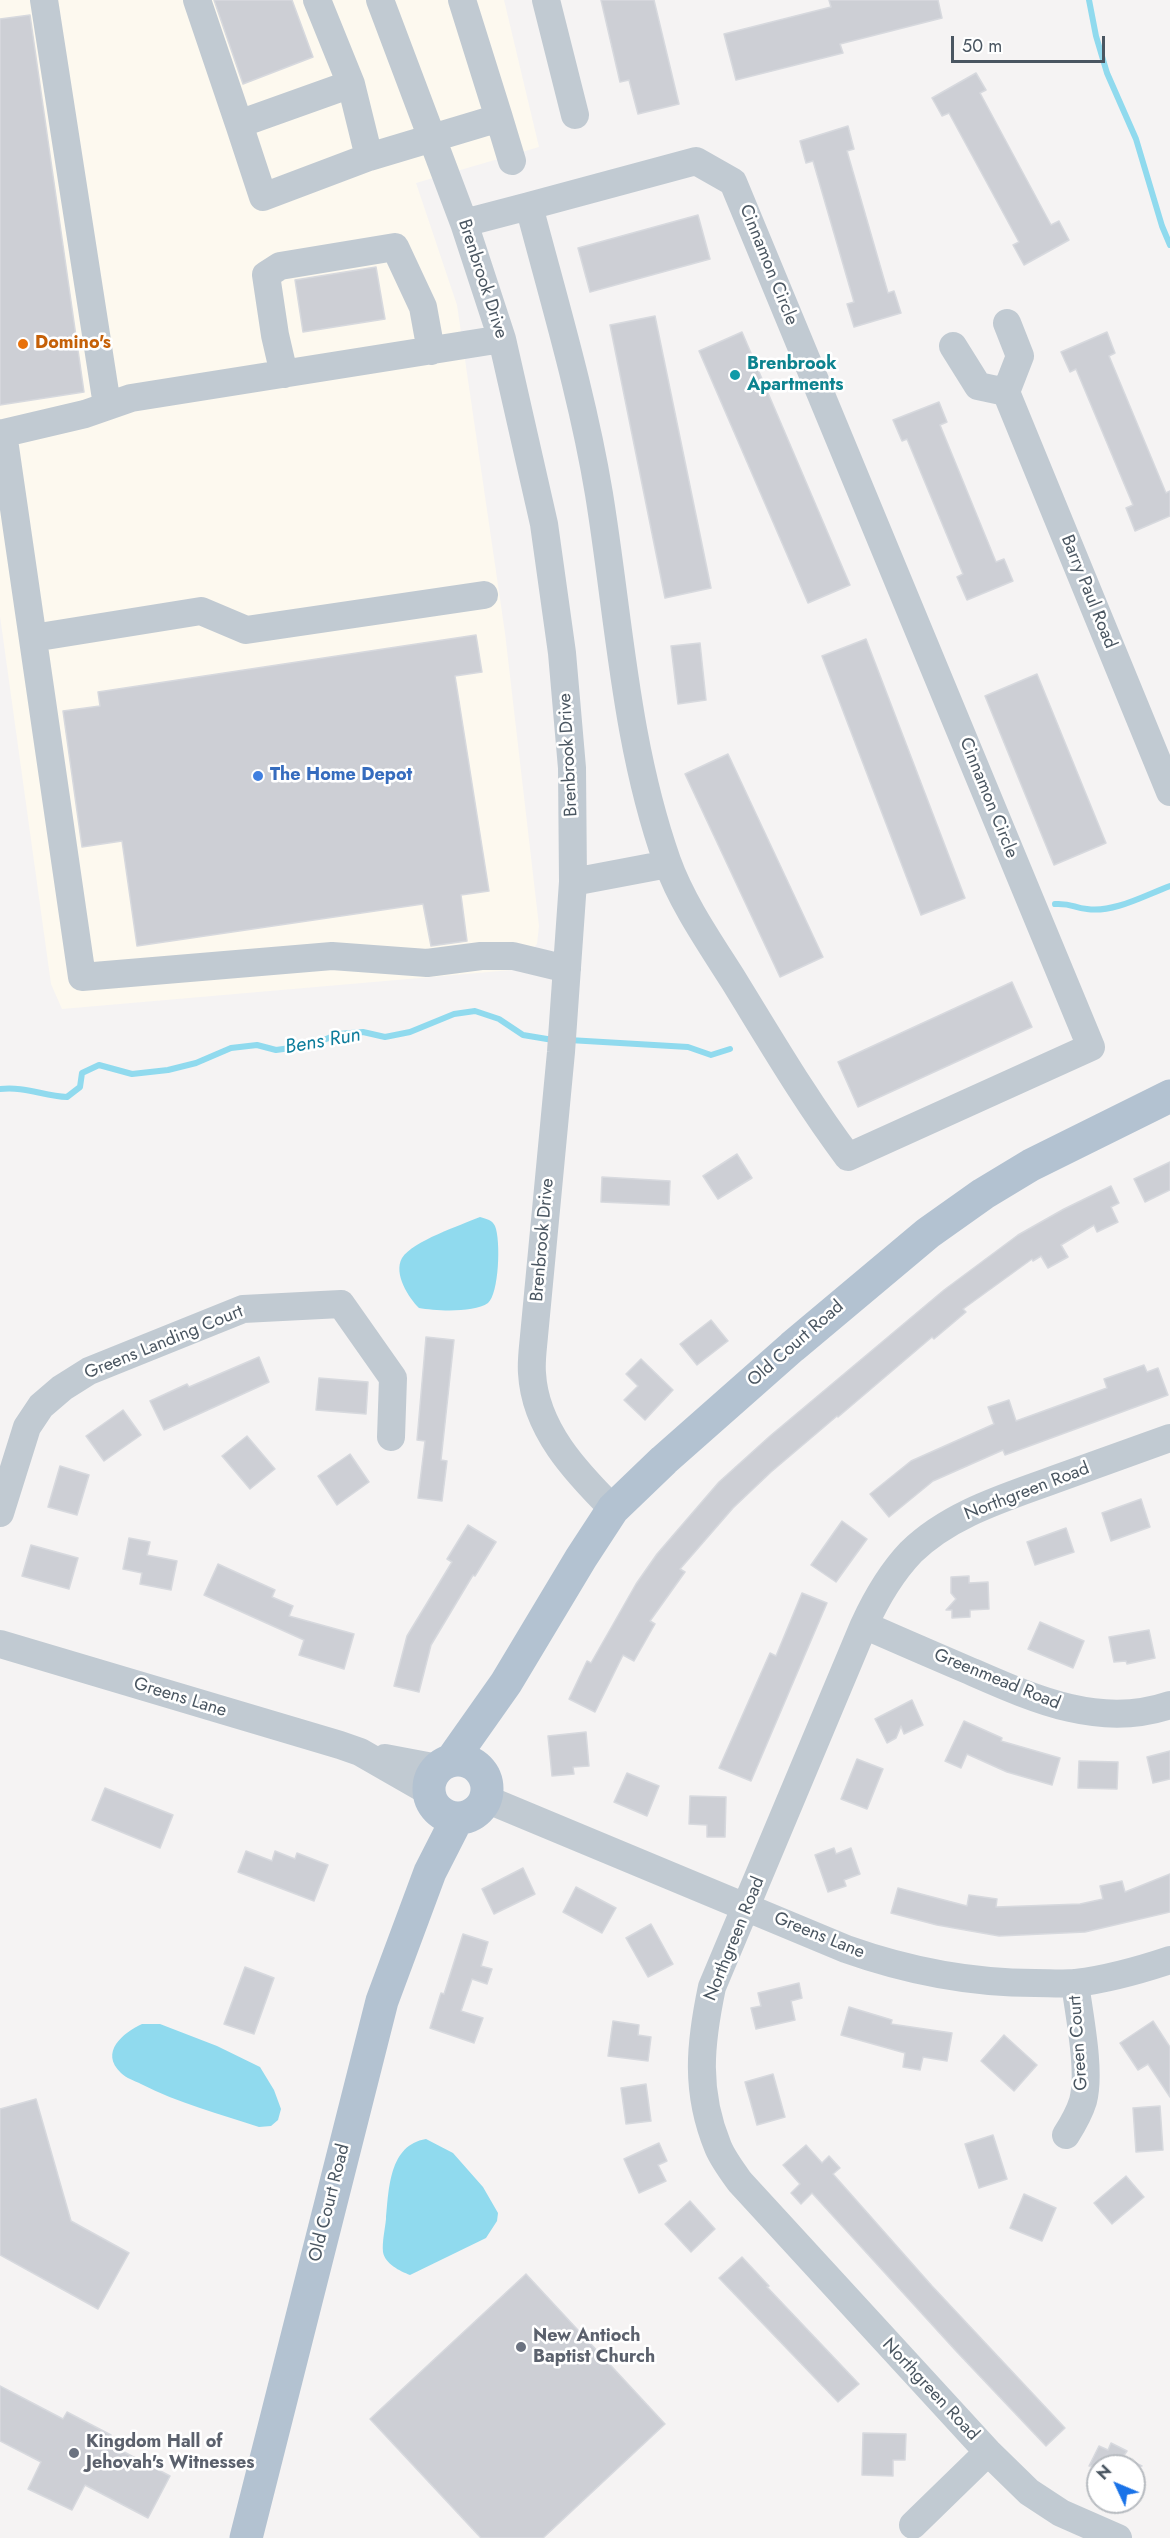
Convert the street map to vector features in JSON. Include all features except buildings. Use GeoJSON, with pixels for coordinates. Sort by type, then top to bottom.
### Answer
{"type":"FeatureCollection","features":[{"type":"Feature","properties":{"kind":"main road","name":"Old Court Road"},"geometry":{"type":"LineString","coordinates":[[246,2538],[382,2001],[430,1872],[447,1785],[581,1558],[614,1509],[723,1407],[928,1233],[983,1194],[1031,1165],[1170,1096]]}},
{"type":"Feature","properties":{"kind":"main road"},"geometry":{"type":"LineString","coordinates":[[447,1785],[475,1814],[486,1799]]}},
{"type":"Feature","properties":{"kind":"street"},"geometry":{"type":"LineString","coordinates":[[44,0],[107,405]]}},
{"type":"Feature","properties":{"kind":"street"},"geometry":{"type":"LineString","coordinates":[[197,0],[263,197],[369,157],[499,118]]}},
{"type":"Feature","properties":{"kind":"street"},"geometry":{"type":"LineString","coordinates":[[317,0],[351,84],[369,157]]}},
{"type":"Feature","properties":{"kind":"street","name":"Brenbrook Drive"},"geometry":{"type":"LineString","coordinates":[[380,0],[464,223],[502,339],[544,524],[562,653],[572,768],[573,882],[562,1040],[532,1374],[540,1409],[555,1443],[578,1474],[614,1509]]}},
{"type":"Feature","properties":{"kind":"street"},"geometry":{"type":"LineString","coordinates":[[462,0],[512,161]]}},
{"type":"Feature","properties":{"kind":"street"},"geometry":{"type":"LineString","coordinates":[[546,0],[575,115]]}},
{"type":"Feature","properties":{"kind":"street"},"geometry":{"type":"LineString","coordinates":[[238,124],[351,84]]}},
{"type":"Feature","properties":{"kind":"street","name":"Cinnamon Circle"},"geometry":{"type":"LineString","coordinates":[[464,223],[696,161],[734,183],[1090,1047],[848,1157],[816,1115],[696,920],[668,864],[644,789],[632,728],[599,492],[573,376],[529,206]]}},
{"type":"Feature","properties":{"kind":"street"},"geometry":{"type":"LineString","coordinates":[[284,374],[274,335],[266,275],[280,266],[395,247],[423,307],[431,351]]}},
{"type":"Feature","properties":{"kind":"street"},"geometry":{"type":"LineString","coordinates":[[953,346],[978,386],[1006,392],[1020,357],[1007,323]]}},
{"type":"Feature","properties":{"kind":"street"},"geometry":{"type":"LineString","coordinates":[[502,339],[131,398],[85,414],[2,434],[82,977],[332,956],[427,963],[481,956],[513,956],[567,969]]}},
{"type":"Feature","properties":{"kind":"street","name":"Barry Paul Road"},"geometry":{"type":"LineString","coordinates":[[1006,392],[1170,792]]}},
{"type":"Feature","properties":{"kind":"street"},"geometry":{"type":"LineString","coordinates":[[33,638],[201,611],[246,630],[484,595]]}},
{"type":"Feature","properties":{"kind":"street"},"geometry":{"type":"LineString","coordinates":[[573,882],[668,864]]}},
{"type":"Feature","properties":{"kind":"street","name":"Greens Landing Court"},"geometry":{"type":"LineString","coordinates":[[0,1513],[27,1427],[41,1406],[62,1388],[89,1371],[243,1309],[341,1304],[393,1378],[392,1437]]}},
{"type":"Feature","properties":{"kind":"street","name":"Northgreen Road"},"geometry":{"type":"LineString","coordinates":[[1118,2538],[1060,2513],[1029,2492],[988,2452],[740,2182],[718,2148],[705,2109],[700,2072],[703,2030],[712,1988],[748,1907],[864,1625],[876,1600],[911,1552],[959,1518],[990,1503],[1170,1438]]}},
{"type":"Feature","properties":{"kind":"street","name":"Greenmead Road"},"geometry":{"type":"LineString","coordinates":[[864,1625],[1038,1700],[1058,1706],[1100,1714],[1131,1713],[1170,1705]]}},
{"type":"Feature","properties":{"kind":"street","name":"Greens Lane"},"geometry":{"type":"LineString","coordinates":[[0,1644],[360,1752],[447,1785]]}},
{"type":"Feature","properties":{"kind":"street","name":"Greens Lane"},"geometry":{"type":"LineString","coordinates":[[486,1799],[846,1949],[890,1964],[948,1977],[981,1981],[1075,1983],[1134,1971],[1170,1960]]}},
{"type":"Feature","properties":{"kind":"street","name":"Green Court"},"geometry":{"type":"LineString","coordinates":[[1066,2135],[1083,2100],[1085,2078],[1075,1983]]}},
{"type":"Feature","properties":{"kind":"street"},"geometry":{"type":"LineString","coordinates":[[913,2525],[988,2452]]}},
{"type":"Feature","properties":{"kind":"shaded area"},"geometry":{"type":"Polygon","coordinates":[[[0,0],[504,0],[539,147],[416,183],[457,305],[505,633],[539,926],[537,944],[512,970],[62,1009],[51,984],[0,616],[0,0]]]}},
{"type":"Feature","properties":{"kind":"water"},"geometry":{"type":"Polygon","coordinates":[[[480,1217],[492,1222],[497,1233],[498,1266],[492,1298],[482,1306],[464,1310],[419,1308],[403,1285],[399,1271],[402,1258],[427,1240],[480,1217]]]}},
{"type":"Feature","properties":{"kind":"water"},"geometry":{"type":"Polygon","coordinates":[[[142,2024],[160,2024],[217,2046],[260,2067],[274,2090],[281,2109],[278,2120],[271,2126],[259,2127],[170,2097],[123,2075],[112,2058],[113,2051],[121,2038],[142,2024]]]}},
{"type":"Feature","properties":{"kind":"water"},"geometry":{"type":"Polygon","coordinates":[[[426,2139],[453,2153],[483,2187],[498,2213],[497,2221],[486,2238],[410,2275],[398,2269],[384,2256],[383,2240],[388,2195],[393,2170],[398,2159],[414,2143],[426,2139]]]}},
{"type":"Feature","properties":{"kind":"waterway"},"geometry":{"type":"LineString","coordinates":[[1089,0],[1096,36],[1107,73],[1136,139],[1162,226],[1170,245]]}},
{"type":"Feature","properties":{"kind":"waterway","name":"Bens Run"},"geometry":{"type":"LineString","coordinates":[[1055,904],[1097,910],[1119,906],[1170,886]]}},
{"type":"Feature","properties":{"kind":"waterway","name":"Bens Run"},"geometry":{"type":"LineString","coordinates":[[0,1089],[9,1088],[67,1097],[80,1087],[82,1073],[99,1065],[132,1074],[168,1070],[196,1063],[231,1048],[257,1045],[276,1050],[312,1045],[338,1034],[363,1032],[385,1037],[410,1032],[454,1014],[475,1011],[499,1019],[523,1035],[553,1040]]}},
{"type":"Feature","properties":{"kind":"waterway","name":"Bens Run"},"geometry":{"type":"LineString","coordinates":[[569,1040],[688,1047],[711,1055],[730,1049]]}},
{"type":"Feature","properties":{"kind":"place","name":"Domino's"},"geometry":{"type":"Point","coordinates":[23,344]}},
{"type":"Feature","properties":{"kind":"place","name":"Brenbrook Apartments"},"geometry":{"type":"Point","coordinates":[735,375]}},
{"type":"Feature","properties":{"kind":"place","name":"The Home Depot"},"geometry":{"type":"Point","coordinates":[258,776]}},
{"type":"Feature","properties":{"kind":"place","name":"New Antioch Baptist Church"},"geometry":{"type":"Point","coordinates":[521,2347]}},
{"type":"Feature","properties":{"kind":"place","name":"Kingdom Hall of Jehovah's Witnesses"},"geometry":{"type":"Point","coordinates":[74,2453]}}]}
